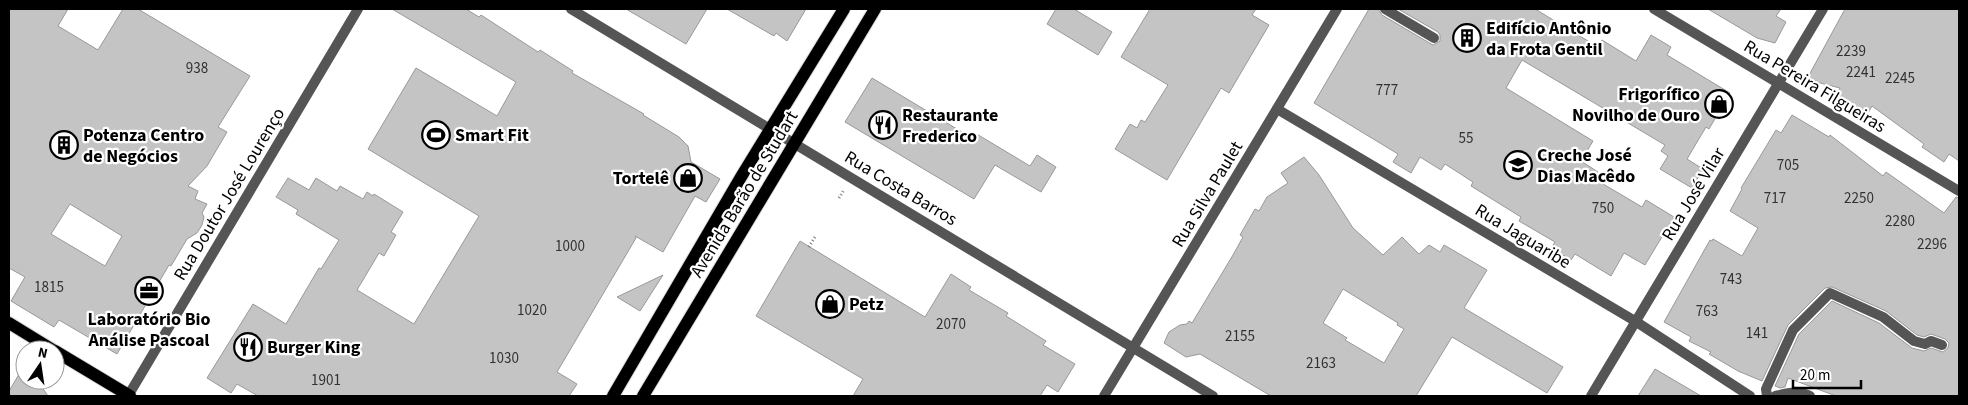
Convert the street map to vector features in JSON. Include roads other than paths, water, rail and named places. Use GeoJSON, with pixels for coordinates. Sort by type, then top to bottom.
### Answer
{"type":"FeatureCollection","features":[{"type":"Feature","properties":{"kind":"main road","name":"Avenida Barão de Studart"},"geometry":{"type":"LineString","coordinates":[[613,396],[771,128],[844,9]]}},
{"type":"Feature","properties":{"kind":"main road","name":"Avenida Barão de Studart"},"geometry":{"type":"LineString","coordinates":[[643,396],[874,9]]}},
{"type":"Feature","properties":{"kind":"main road"},"geometry":{"type":"LineString","coordinates":[[9,323],[36,340]]}},
{"type":"Feature","properties":{"kind":"main road"},"geometry":{"type":"LineString","coordinates":[[65,358],[129,396]]}},
{"type":"Feature","properties":{"kind":"street","name":"Rua Doutor José Lourenço"},"geometry":{"type":"LineString","coordinates":[[129,396],[358,9]]}},
{"type":"Feature","properties":{"kind":"street","name":"Rua Costa Barros"},"geometry":{"type":"LineString","coordinates":[[571,9],[1213,396]]}},
{"type":"Feature","properties":{"kind":"street","name":"Rua Silva Paulet"},"geometry":{"type":"LineString","coordinates":[[1104,396],[1337,9]]}},
{"type":"Feature","properties":{"kind":"street"},"geometry":{"type":"LineString","coordinates":[[1385,9],[1434,38]]}},
{"type":"Feature","properties":{"kind":"street","name":"Rua Pereira Filgueiras"},"geometry":{"type":"LineString","coordinates":[[1654,9],[1959,191]]}},
{"type":"Feature","properties":{"kind":"street","name":"Rua José Vilar"},"geometry":{"type":"LineString","coordinates":[[1591,396],[1823,9]]}},
{"type":"Feature","properties":{"kind":"street","name":"Rua Jaguaribe"},"geometry":{"type":"LineString","coordinates":[[1277,109],[1635,321],[1750,396]]}},
{"type":"Feature","properties":{"kind":"street"},"geometry":{"type":"LineString","coordinates":[[1767,396],[1766,389],[1794,330],[1830,292],[1883,317],[1914,341],[1925,344],[1931,341],[1942,345]]}},
{"type":"Feature","properties":{"kind":"street"},"geometry":{"type":"LineString","coordinates":[[1775,396],[1792,392],[1810,396]]}},
{"type":"Feature","properties":{"kind":"place","name":"Edifício Antônio da Frota Gentil"},"geometry":{"type":"Point","coordinates":[1467,38]}},
{"type":"Feature","properties":{"kind":"place","name":"Frigorífico Novilho de Ouro"},"geometry":{"type":"Point","coordinates":[1719,104]}},
{"type":"Feature","properties":{"kind":"place","name":"Restaurante Frederico"},"geometry":{"type":"Point","coordinates":[883,125]}},
{"type":"Feature","properties":{"kind":"place","name":"Smart Fit"},"geometry":{"type":"Point","coordinates":[436,135]}},
{"type":"Feature","properties":{"kind":"place","name":"Potenza Centro de Negócios"},"geometry":{"type":"Point","coordinates":[64,145]}},
{"type":"Feature","properties":{"kind":"place","name":"Creche José Dias Macêdo"},"geometry":{"type":"Point","coordinates":[1518,165]}},
{"type":"Feature","properties":{"kind":"place","name":"Tortelê"},"geometry":{"type":"Point","coordinates":[688,178]}},
{"type":"Feature","properties":{"kind":"place","name":"Laboratório Bio Análise Pascoal"},"geometry":{"type":"Point","coordinates":[149,291]}},
{"type":"Feature","properties":{"kind":"place","name":"Petz"},"geometry":{"type":"Point","coordinates":[830,304]}},
{"type":"Feature","properties":{"kind":"place","name":"Burger King"},"geometry":{"type":"Point","coordinates":[248,347]}}]}
